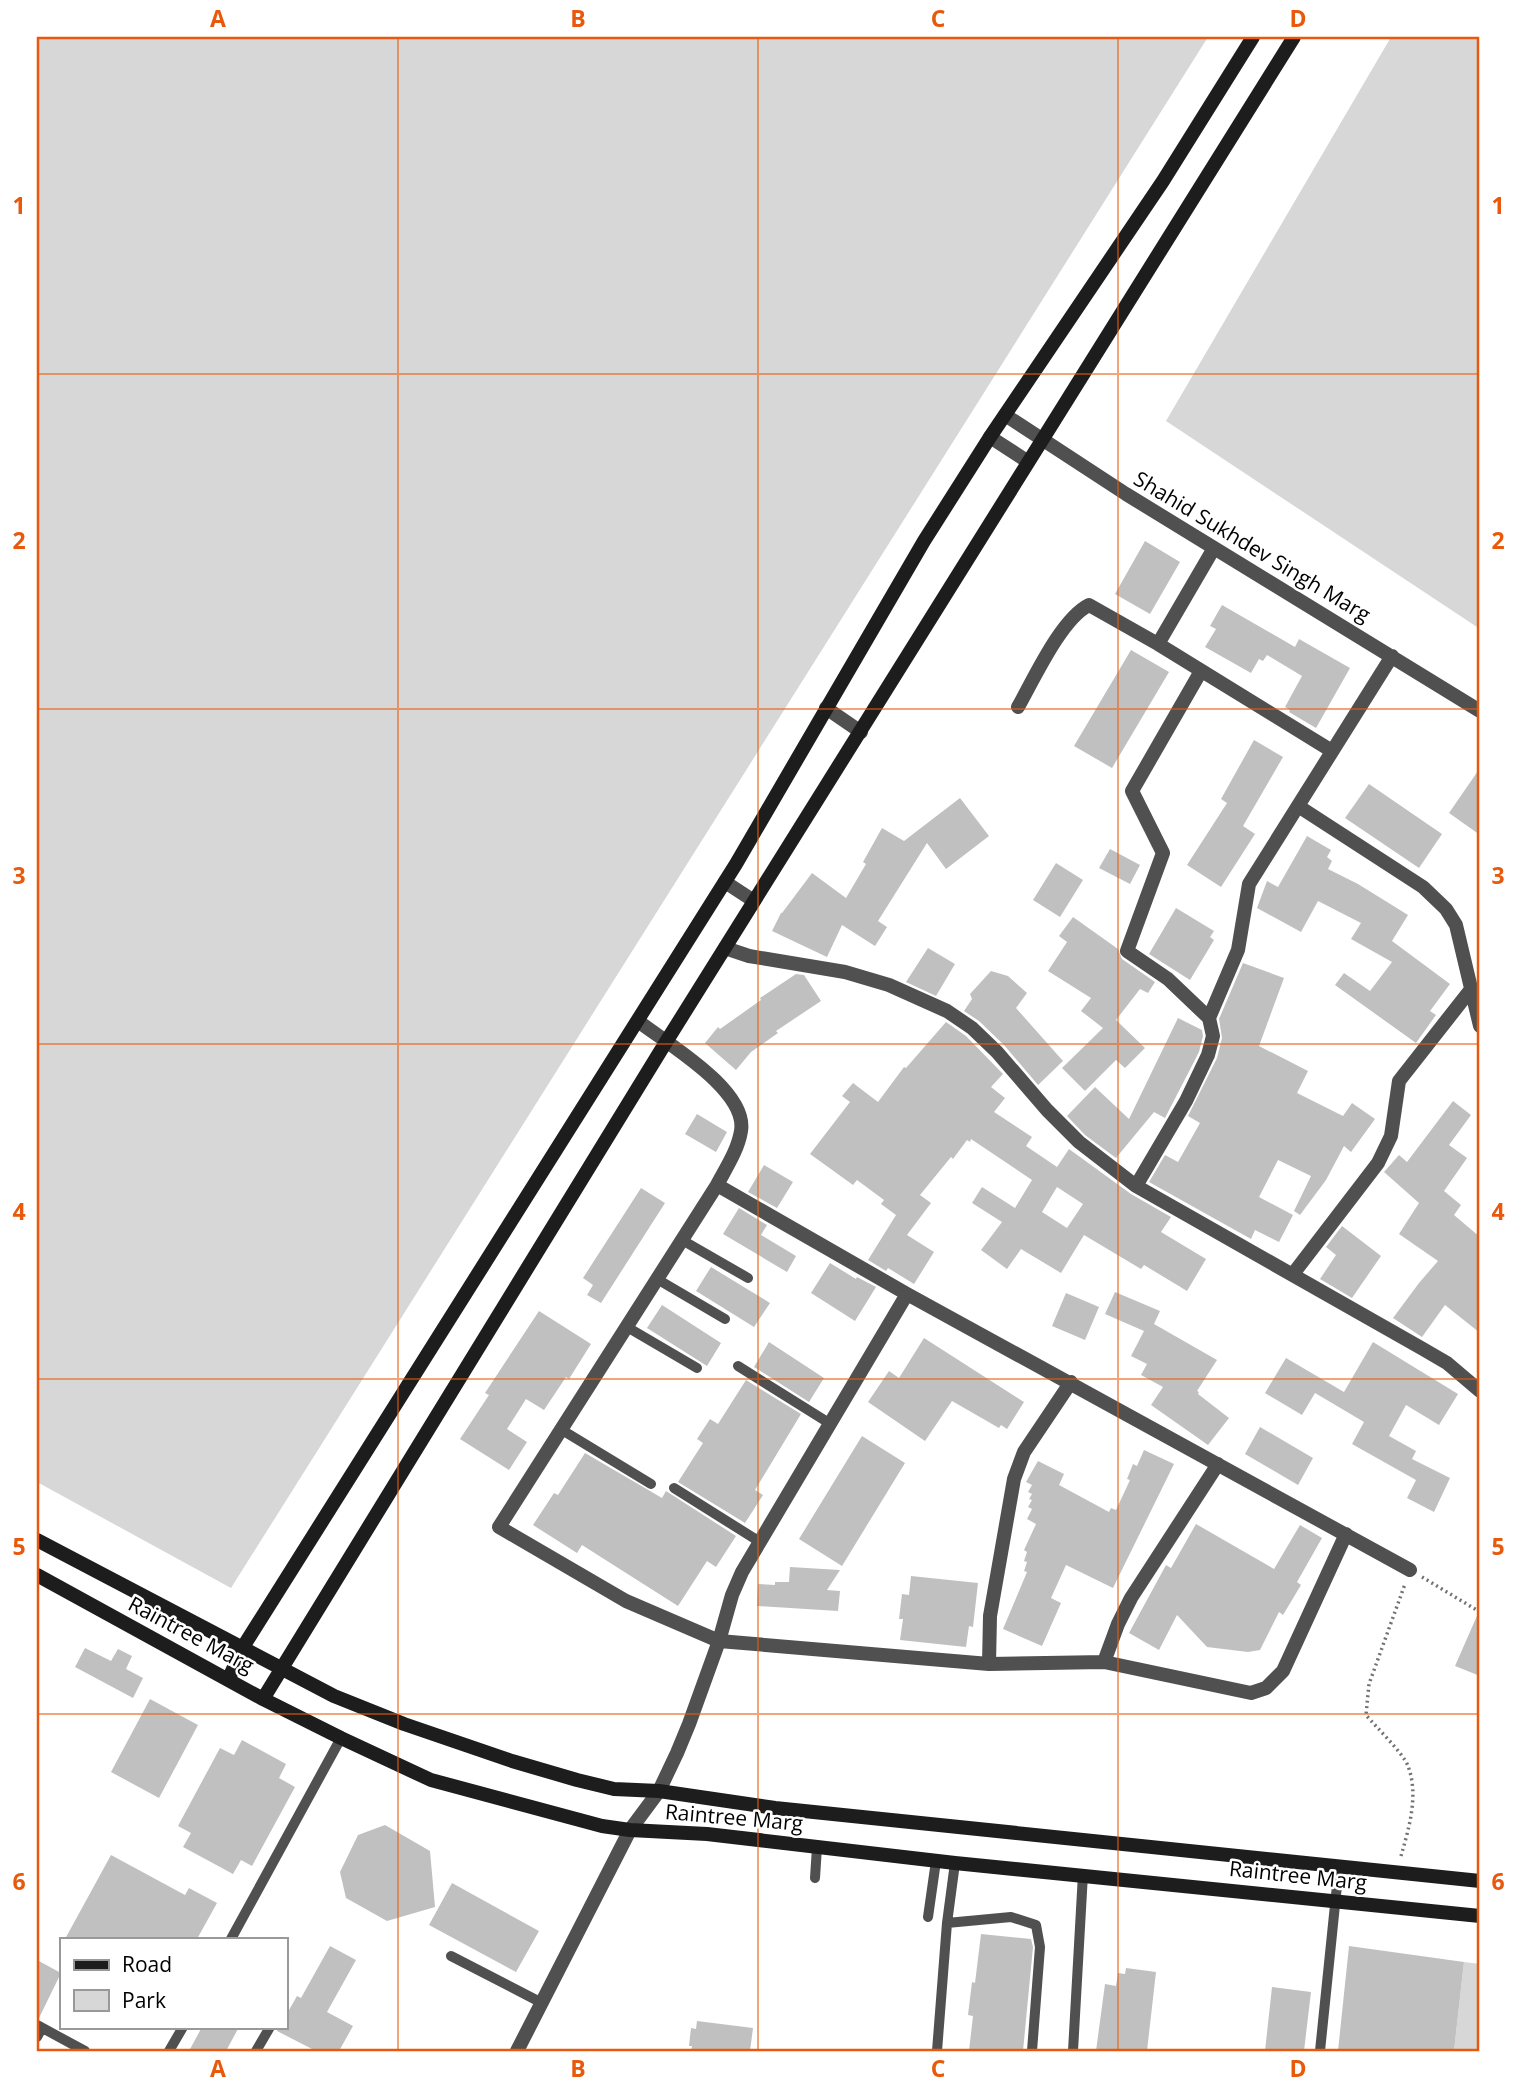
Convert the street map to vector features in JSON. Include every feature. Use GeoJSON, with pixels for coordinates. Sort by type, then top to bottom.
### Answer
{"type":"FeatureCollection","features":[{"type":"Feature","properties":{"kind":"main road"},"geometry":{"type":"LineString","coordinates":[[229,1678],[243,1647],[725,882],[924,541],[1004,415],[1163,181],[1253,37]]}},
{"type":"Feature","properties":{"kind":"main road"},"geometry":{"type":"LineString","coordinates":[[263,1699],[666,1042],[1294,37]]}},
{"type":"Feature","properties":{"kind":"main road","name":"Raintree Marg"},"geometry":{"type":"LineString","coordinates":[[37,1540],[367,1711],[512,1761],[614,1789],[659,1791],[775,1808],[1480,1881]]}},
{"type":"Feature","properties":{"kind":"main road","name":"Raintree Marg"},"geometry":{"type":"LineString","coordinates":[[37,1575],[263,1699],[431,1780],[602,1826],[707,1834],[936,1861],[1480,1916]]}},
{"type":"Feature","properties":{"kind":"street","name":"Shahid Sukhdev Singh Marg"},"geometry":{"type":"LineString","coordinates":[[1004,415],[1126,494],[1480,711]]}},
{"type":"Feature","properties":{"kind":"street"},"geometry":{"type":"LineString","coordinates":[[990,437],[1027,461]]}},
{"type":"Feature","properties":{"kind":"street"},"geometry":{"type":"LineString","coordinates":[[1158,644],[1214,548]]}},
{"type":"Feature","properties":{"kind":"street"},"geometry":{"type":"LineString","coordinates":[[1018,707],[1066,624],[1076,612],[1089,605],[1158,644],[1332,751]]}},
{"type":"Feature","properties":{"kind":"street"},"geometry":{"type":"LineString","coordinates":[[1209,1017],[1238,950],[1250,884],[1392,656]]}},
{"type":"Feature","properties":{"kind":"street"},"geometry":{"type":"LineString","coordinates":[[1136,1186],[1172,1126],[1208,1055],[1213,1036],[1209,1017],[1168,979],[1127,951],[1163,853],[1132,791],[1201,671]]}},
{"type":"Feature","properties":{"kind":"street"},"geometry":{"type":"LineString","coordinates":[[826,708],[861,732]]}},
{"type":"Feature","properties":{"kind":"street"},"geometry":{"type":"LineString","coordinates":[[1298,806],[1436,897],[1456,925],[1480,1026]]}},
{"type":"Feature","properties":{"kind":"street"},"geometry":{"type":"LineString","coordinates":[[725,882],[754,901]]}},
{"type":"Feature","properties":{"kind":"street"},"geometry":{"type":"LineString","coordinates":[[725,948],[749,956],[845,972],[889,985],[947,1011],[972,1028],[997,1052],[1047,1110],[1079,1142],[1136,1186],[1447,1363],[1480,1391]]}},
{"type":"Feature","properties":{"kind":"street"},"geometry":{"type":"LineString","coordinates":[[1293,1274],[1378,1163],[1391,1136],[1399,1081],[1472,988]]}},
{"type":"Feature","properties":{"kind":"street"},"geometry":{"type":"LineString","coordinates":[[638,1021],[717,1081],[737,1106],[742,1128],[735,1150],[717,1185],[499,1527],[626,1601],[719,1641],[989,1664],[1104,1662],[1251,1693],[1266,1688],[1276,1680],[1289,1660],[1346,1534]]}},
{"type":"Feature","properties":{"kind":"street"},"geometry":{"type":"LineString","coordinates":[[717,1185],[907,1294],[1410,1570]]}},
{"type":"Feature","properties":{"kind":"street"},"geometry":{"type":"LineString","coordinates":[[518,2051],[630,1830],[659,1791],[690,1724],[742,1572],[907,1294]]}},
{"type":"Feature","properties":{"kind":"street"},"geometry":{"type":"LineString","coordinates":[[989,1664],[990,1616],[1014,1479],[1024,1452],[1071,1382]]}},
{"type":"Feature","properties":{"kind":"street"},"geometry":{"type":"LineString","coordinates":[[1104,1662],[1131,1598],[1218,1464]]}},
{"type":"Feature","properties":{"kind":"lane"},"geometry":{"type":"LineString","coordinates":[[682,1240],[748,1278]]}},
{"type":"Feature","properties":{"kind":"lane"},"geometry":{"type":"LineString","coordinates":[[657,1279],[725,1319]]}},
{"type":"Feature","properties":{"kind":"lane"},"geometry":{"type":"LineString","coordinates":[[627,1326],[697,1368]]}},
{"type":"Feature","properties":{"kind":"lane"},"geometry":{"type":"LineString","coordinates":[[738,1366],[830,1423]]}},
{"type":"Feature","properties":{"kind":"lane"},"geometry":{"type":"LineString","coordinates":[[562,1430],[651,1484]]}},
{"type":"Feature","properties":{"kind":"lane"},"geometry":{"type":"LineString","coordinates":[[674,1488],[760,1542]]}},
{"type":"Feature","properties":{"kind":"lane"},"geometry":{"type":"LineString","coordinates":[[232,1938],[341,1738]]}},
{"type":"Feature","properties":{"kind":"lane"},"geometry":{"type":"LineString","coordinates":[[814,1878],[817,1847]]}},
{"type":"Feature","properties":{"kind":"lane"},"geometry":{"type":"LineString","coordinates":[[928,1917],[936,1861]]}},
{"type":"Feature","properties":{"kind":"lane"},"geometry":{"type":"LineString","coordinates":[[937,2051],[947,1923],[955,1863]]}},
{"type":"Feature","properties":{"kind":"lane"},"geometry":{"type":"LineString","coordinates":[[1320,2051],[1339,1866]]}},
{"type":"Feature","properties":{"kind":"lane"},"geometry":{"type":"LineString","coordinates":[[1073,2051],[1083,1874]]}},
{"type":"Feature","properties":{"kind":"lane"},"geometry":{"type":"LineString","coordinates":[[947,1923],[1012,1917],[1036,1925],[1040,1947],[1032,2051]]}},
{"type":"Feature","properties":{"kind":"lane"},"geometry":{"type":"LineString","coordinates":[[451,1956],[542,2003]]}},
{"type":"Feature","properties":{"kind":"lane"},"geometry":{"type":"LineString","coordinates":[[169,2051],[182,2028]]}},
{"type":"Feature","properties":{"kind":"lane"},"geometry":{"type":"LineString","coordinates":[[256,2051],[269,2028]]}},
{"type":"Feature","properties":{"kind":"lane"},"geometry":{"type":"LineString","coordinates":[[38,2030],[85,2051]]}},
{"type":"Feature","properties":{"kind":"path"},"geometry":{"type":"LineString","coordinates":[[1396,1872],[1411,1822],[1412,1787],[1407,1764],[1366,1715],[1369,1684],[1410,1570],[1480,1612]]}},
{"type":"Feature","properties":{"kind":"green space"},"geometry":{"type":"Polygon","coordinates":[[[37,37],[1208,37],[231,1588],[37,1482],[37,37]]]}},
{"type":"Feature","properties":{"kind":"green space"},"geometry":{"type":"Polygon","coordinates":[[[1391,37],[1480,37],[1480,629],[1166,421],[1391,37]]]}},
{"type":"Feature","properties":{"kind":"green space"},"geometry":{"type":"Polygon","coordinates":[[[1464,1962],[1480,1964],[1480,2051],[1454,2051],[1464,1962]]]}},
{"type":"Feature","properties":{"kind":"building"},"geometry":{"type":"Polygon","coordinates":[[[1145,541],[1180,562],[1150,614],[1115,594],[1145,541]]]}},
{"type":"Feature","properties":{"kind":"building"},"geometry":{"type":"Polygon","coordinates":[[[1222,605],[1295,647],[1299,639],[1350,668],[1316,728],[1285,707],[1302,676],[1267,655],[1263,661],[1259,659],[1251,673],[1205,647],[1216,629],[1210,626],[1222,605]]]}},
{"type":"Feature","properties":{"kind":"building"},"geometry":{"type":"Polygon","coordinates":[[[1131,650],[1169,672],[1112,768],[1074,746],[1131,650]]]}},
{"type":"Feature","properties":{"kind":"building"},"geometry":{"type":"Polygon","coordinates":[[[1254,740],[1283,757],[1243,826],[1255,834],[1221,887],[1187,865],[1227,803],[1221,799],[1254,740]]]}},
{"type":"Feature","properties":{"kind":"building"},"geometry":{"type":"Polygon","coordinates":[[[1480,768],[1480,835],[1449,813],[1480,768]]]}},
{"type":"Feature","properties":{"kind":"building"},"geometry":{"type":"Polygon","coordinates":[[[1369,784],[1442,834],[1419,868],[1345,818],[1369,784]]]}},
{"type":"Feature","properties":{"kind":"building"},"geometry":{"type":"Polygon","coordinates":[[[960,798],[989,836],[946,869],[927,843],[878,921],[887,927],[875,946],[842,925],[827,957],[772,931],[781,913],[812,873],[846,898],[866,864],[863,862],[882,828],[904,841],[960,798]]]}},
{"type":"Feature","properties":{"kind":"building"},"geometry":{"type":"Polygon","coordinates":[[[1307,836],[1331,850],[1327,857],[1332,861],[1328,869],[1408,915],[1392,941],[1450,984],[1430,1011],[1436,1015],[1416,1043],[1335,985],[1344,973],[1370,991],[1392,962],[1351,939],[1361,923],[1318,901],[1301,932],[1257,908],[1267,881],[1278,887],[1307,836]]]}},
{"type":"Feature","properties":{"kind":"building"},"geometry":{"type":"Polygon","coordinates":[[[1110,849],[1140,865],[1130,884],[1099,868],[1110,849]]]}},
{"type":"Feature","properties":{"kind":"building"},"geometry":{"type":"Polygon","coordinates":[[[1056,863],[1083,880],[1060,917],[1033,900],[1056,863]]]}},
{"type":"Feature","properties":{"kind":"building"},"geometry":{"type":"Polygon","coordinates":[[[1176,908],[1214,931],[1210,937],[1214,940],[1190,980],[1149,954],[1176,908]]]}},
{"type":"Feature","properties":{"kind":"building"},"geometry":{"type":"Polygon","coordinates":[[[1073,917],[1118,949],[1122,959],[1155,982],[1148,993],[1140,989],[1116,1020],[1145,1048],[1125,1068],[1116,1060],[1085,1091],[1062,1068],[1103,1028],[1081,1011],[1091,998],[1048,971],[1067,942],[1059,936],[1073,917]]]}},
{"type":"Feature","properties":{"kind":"building"},"geometry":{"type":"Polygon","coordinates":[[[928,948],[955,964],[936,996],[906,982],[928,948]]]}},
{"type":"Feature","properties":{"kind":"building"},"geometry":{"type":"Polygon","coordinates":[[[1243,963],[1284,978],[1259,1046],[1308,1071],[1297,1093],[1343,1116],[1352,1103],[1375,1119],[1351,1152],[1344,1146],[1326,1180],[1300,1215],[1294,1211],[1311,1176],[1278,1160],[1259,1197],[1293,1215],[1279,1242],[1255,1230],[1251,1239],[1149,1182],[1165,1155],[1178,1162],[1200,1123],[1188,1116],[1217,1058],[1222,1038],[1219,1019],[1243,963]]]}},
{"type":"Feature","properties":{"kind":"building"},"geometry":{"type":"Polygon","coordinates":[[[991,971],[1008,976],[1027,993],[1016,1008],[1063,1061],[1038,1085],[1004,1045],[964,1011],[972,999],[970,994],[991,971]]]}},
{"type":"Feature","properties":{"kind":"building"},"geometry":{"type":"Polygon","coordinates":[[[796,974],[804,975],[821,1001],[776,1031],[778,1033],[751,1052],[736,1070],[705,1043],[718,1027],[720,1029],[796,974]]]}},
{"type":"Feature","properties":{"kind":"building"},"geometry":{"type":"Polygon","coordinates":[[[1178,1018],[1202,1030],[1199,1052],[1165,1118],[1154,1112],[1116,1158],[1085,1135],[1067,1116],[1095,1087],[1129,1119],[1178,1018]]]}},
{"type":"Feature","properties":{"kind":"building"},"geometry":{"type":"Polygon","coordinates":[[[946,1022],[966,1036],[1003,1074],[991,1087],[1005,1098],[994,1112],[1032,1137],[1026,1146],[1057,1167],[1069,1149],[1131,1194],[1171,1217],[1161,1232],[1206,1259],[1187,1291],[1144,1265],[1141,1269],[1084,1235],[1061,1273],[1021,1249],[1007,1269],[981,1250],[1002,1222],[972,1203],[982,1187],[1015,1208],[1032,1180],[971,1139],[970,1142],[967,1140],[953,1159],[951,1157],[920,1195],[931,1203],[907,1235],[934,1252],[914,1284],[888,1268],[886,1271],[868,1260],[896,1215],[881,1204],[884,1200],[857,1180],[853,1185],[810,1154],[850,1102],[842,1096],[853,1083],[878,1102],[904,1067],[906,1068],[946,1022]],[[1057,1187],[1042,1212],[1067,1228],[1083,1204],[1057,1187]]]}},
{"type":"Feature","properties":{"kind":"building"},"geometry":{"type":"Polygon","coordinates":[[[1453,1101],[1471,1115],[1449,1145],[1467,1158],[1444,1191],[1461,1205],[1454,1215],[1480,1237],[1480,1333],[1445,1305],[1422,1337],[1393,1318],[1438,1261],[1399,1234],[1419,1203],[1384,1172],[1399,1155],[1407,1162],[1453,1101]]]}},
{"type":"Feature","properties":{"kind":"building"},"geometry":{"type":"Polygon","coordinates":[[[697,1114],[727,1132],[716,1152],[685,1134],[697,1114]]]}},
{"type":"Feature","properties":{"kind":"building"},"geometry":{"type":"Polygon","coordinates":[[[764,1165],[793,1182],[777,1208],[748,1192],[764,1165]]]}},
{"type":"Feature","properties":{"kind":"building"},"geometry":{"type":"Polygon","coordinates":[[[641,1188],[665,1203],[601,1303],[587,1295],[593,1285],[583,1278],[641,1188]]]}},
{"type":"Feature","properties":{"kind":"building"},"geometry":{"type":"Polygon","coordinates":[[[739,1208],[767,1225],[761,1235],[796,1256],[787,1272],[723,1234],[739,1208]]]}},
{"type":"Feature","properties":{"kind":"building"},"geometry":{"type":"Polygon","coordinates":[[[1342,1226],[1381,1256],[1352,1298],[1320,1279],[1336,1255],[1326,1247],[1342,1226]]]}},
{"type":"Feature","properties":{"kind":"building"},"geometry":{"type":"Polygon","coordinates":[[[830,1263],[856,1279],[857,1277],[876,1287],[855,1321],[811,1293],[830,1263]]]}},
{"type":"Feature","properties":{"kind":"building"},"geometry":{"type":"Polygon","coordinates":[[[711,1267],[770,1303],[754,1327],[696,1291],[711,1267]]]}},
{"type":"Feature","properties":{"kind":"building"},"geometry":{"type":"Polygon","coordinates":[[[1115,1292],[1160,1311],[1154,1324],[1217,1360],[1197,1391],[1229,1418],[1208,1445],[1151,1405],[1163,1387],[1141,1375],[1147,1364],[1131,1356],[1144,1331],[1105,1314],[1115,1292]]]}},
{"type":"Feature","properties":{"kind":"building"},"geometry":{"type":"Polygon","coordinates":[[[1066,1293],[1099,1307],[1085,1340],[1052,1326],[1066,1293]]]}},
{"type":"Feature","properties":{"kind":"building"},"geometry":{"type":"Polygon","coordinates":[[[662,1305],[721,1343],[707,1366],[647,1328],[662,1305]]]}},
{"type":"Feature","properties":{"kind":"building"},"geometry":{"type":"Polygon","coordinates":[[[539,1311],[591,1344],[569,1379],[566,1377],[544,1410],[526,1399],[507,1429],[527,1442],[509,1470],[460,1439],[489,1395],[485,1393],[539,1311]]]}},
{"type":"Feature","properties":{"kind":"building"},"geometry":{"type":"Polygon","coordinates":[[[924,1338],[1024,1402],[1007,1429],[1001,1425],[999,1428],[952,1401],[925,1441],[868,1402],[889,1371],[899,1378],[924,1338]]]}},
{"type":"Feature","properties":{"kind":"building"},"geometry":{"type":"Polygon","coordinates":[[[769,1342],[824,1378],[809,1402],[754,1367],[769,1342]]]}},
{"type":"Feature","properties":{"kind":"building"},"geometry":{"type":"Polygon","coordinates":[[[1373,1342],[1458,1394],[1439,1425],[1406,1405],[1389,1436],[1416,1451],[1412,1459],[1450,1478],[1434,1512],[1407,1498],[1416,1480],[1352,1444],[1364,1422],[1315,1393],[1302,1415],[1265,1393],[1286,1358],[1344,1392],[1373,1342]]]}},
{"type":"Feature","properties":{"kind":"building"},"geometry":{"type":"Polygon","coordinates":[[[746,1380],[801,1414],[755,1490],[763,1495],[745,1523],[678,1482],[703,1443],[697,1439],[710,1419],[718,1424],[746,1380]]]}},
{"type":"Feature","properties":{"kind":"building"},"geometry":{"type":"Polygon","coordinates":[[[1260,1427],[1313,1458],[1298,1485],[1245,1454],[1260,1427]]]}},
{"type":"Feature","properties":{"kind":"building"},"geometry":{"type":"Polygon","coordinates":[[[862,1436],[905,1463],[842,1566],[799,1539],[862,1436]]]}},
{"type":"Feature","properties":{"kind":"building"},"geometry":{"type":"Polygon","coordinates":[[[1144,1450],[1174,1464],[1113,1588],[1066,1565],[1051,1598],[1061,1603],[1042,1646],[1003,1629],[1027,1572],[1024,1571],[1027,1552],[1024,1550],[1036,1524],[1027,1519],[1032,1509],[1028,1507],[1032,1494],[1028,1492],[1032,1485],[1026,1482],[1038,1461],[1064,1474],[1059,1485],[1109,1512],[1111,1508],[1116,1510],[1130,1480],[1127,1479],[1133,1464],[1137,1466],[1144,1450]]]}},
{"type":"Feature","properties":{"kind":"building"},"geometry":{"type":"Polygon","coordinates":[[[585,1453],[662,1498],[666,1491],[736,1536],[716,1567],[707,1561],[678,1606],[582,1545],[577,1553],[533,1525],[554,1493],[558,1495],[585,1453]]]}},
{"type":"Feature","properties":{"kind":"building"},"geometry":{"type":"Polygon","coordinates":[[[1196,1524],[1274,1569],[1300,1525],[1322,1538],[1297,1582],[1301,1585],[1283,1615],[1279,1612],[1260,1650],[1248,1652],[1207,1647],[1177,1615],[1159,1650],[1129,1633],[1166,1565],[1171,1568],[1196,1524]]]}},
{"type":"Feature","properties":{"kind":"building"},"geometry":{"type":"Polygon","coordinates":[[[790,1567],[840,1570],[827,1590],[840,1591],[838,1611],[757,1606],[758,1584],[789,1582],[790,1567]]]}},
{"type":"Feature","properties":{"kind":"building"},"geometry":{"type":"Polygon","coordinates":[[[911,1576],[978,1583],[973,1627],[969,1626],[966,1647],[900,1640],[902,1594],[909,1595],[911,1576]]]}},
{"type":"Feature","properties":{"kind":"building"},"geometry":{"type":"Polygon","coordinates":[[[1480,1609],[1480,1676],[1455,1666],[1480,1609]]]}},
{"type":"Feature","properties":{"kind":"building"},"geometry":{"type":"Polygon","coordinates":[[[85,1648],[111,1661],[118,1649],[132,1656],[126,1669],[143,1678],[133,1698],[75,1667],[85,1648]]]}},
{"type":"Feature","properties":{"kind":"building"},"geometry":{"type":"Polygon","coordinates":[[[150,1699],[198,1725],[159,1798],[111,1772],[150,1699]]]}},
{"type":"Feature","properties":{"kind":"building"},"geometry":{"type":"Polygon","coordinates":[[[242,1740],[286,1764],[279,1778],[295,1787],[252,1866],[241,1860],[233,1874],[183,1847],[191,1833],[178,1826],[220,1748],[234,1755],[242,1740]]]}},
{"type":"Feature","properties":{"kind":"building"},"geometry":{"type":"Polygon","coordinates":[[[385,1825],[430,1851],[435,1907],[387,1921],[346,1898],[340,1872],[358,1835],[385,1825]]]}},
{"type":"Feature","properties":{"kind":"building"},"geometry":{"type":"Polygon","coordinates":[[[111,1855],[185,1895],[189,1888],[217,1903],[198,1938],[66,1938],[111,1855]]]}},
{"type":"Feature","properties":{"kind":"building"},"geometry":{"type":"Polygon","coordinates":[[[452,1883],[539,1931],[516,1972],[429,1925],[452,1883]]]}},
{"type":"Feature","properties":{"kind":"building"},"geometry":{"type":"Polygon","coordinates":[[[981,1934],[1031,1939],[1033,1947],[1023,2051],[969,2051],[973,2016],[968,2015],[981,1934]]]}},
{"type":"Feature","properties":{"kind":"building"},"geometry":{"type":"Polygon","coordinates":[[[330,1946],[356,1960],[327,2012],[353,2026],[339,2051],[316,2051],[277,2031],[279,2028],[287,2028],[287,2014],[297,1996],[301,1998],[330,1946]]]}},
{"type":"Feature","properties":{"kind":"building"},"geometry":{"type":"Polygon","coordinates":[[[1349,1946],[1464,1962],[1454,2051],[1338,2051],[1349,1946]]]}},
{"type":"Feature","properties":{"kind":"building"},"geometry":{"type":"Polygon","coordinates":[[[37,1960],[60,1972],[60,1975],[37,2018],[37,1960]]]}},
{"type":"Feature","properties":{"kind":"building"},"geometry":{"type":"Polygon","coordinates":[[[1126,1968],[1156,1972],[1147,2051],[1096,2051],[1105,1984],[1116,1986],[1118,1973],[1125,1974],[1126,1968]]]}},
{"type":"Feature","properties":{"kind":"building"},"geometry":{"type":"Polygon","coordinates":[[[1272,1987],[1311,1992],[1304,2051],[1265,2051],[1272,1987]]]}},
{"type":"Feature","properties":{"kind":"building"},"geometry":{"type":"Polygon","coordinates":[[[697,2021],[753,2028],[750,2051],[691,2051],[691,2028],[696,2029],[697,2021]]]}},
{"type":"Feature","properties":{"kind":"building"},"geometry":{"type":"Polygon","coordinates":[[[201,2028],[238,2028],[226,2051],[189,2051],[201,2028]]]}}]}
